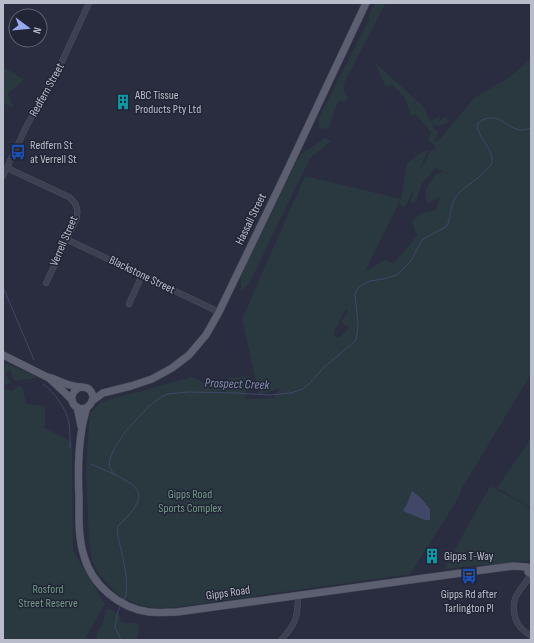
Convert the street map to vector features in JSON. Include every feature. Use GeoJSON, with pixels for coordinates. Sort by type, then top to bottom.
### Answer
{"type":"FeatureCollection","features":[{"type":"Feature","properties":{"kind":"main road","name":"Hassall Street"},"geometry":{"type":"LineString","coordinates":[[92,401],[103,393],[152,379],[172,368],[189,355],[206,335],[219,312],[366,3]]}},
{"type":"Feature","properties":{"kind":"main road"},"geometry":{"type":"LineString","coordinates":[[3,355],[47,377],[72,400],[74,405],[77,407],[80,408],[89,406],[92,401],[90,390],[84,387],[73,386],[55,378],[47,377]]}},
{"type":"Feature","properties":{"kind":"main road"},"geometry":{"type":"LineString","coordinates":[[72,400],[73,392],[80,387]]}},
{"type":"Feature","properties":{"kind":"main road","name":"Hassall Street"},"geometry":{"type":"LineString","coordinates":[[90,390],[103,393]]}},
{"type":"Feature","properties":{"kind":"main road","name":"Gipps Road"},"geometry":{"type":"LineString","coordinates":[[77,407],[82,429]]}},
{"type":"Feature","properties":{"kind":"main road","name":"Gipps Road"},"geometry":{"type":"LineString","coordinates":[[87,407],[82,429],[79,474],[80,533],[82,549],[86,563],[102,588],[117,600],[129,606],[150,612],[169,612],[529,565]]}},
{"type":"Feature","properties":{"kind":"main road"},"geometry":{"type":"LineString","coordinates":[[529,565],[527,570],[531,574]]}},
{"type":"Feature","properties":{"kind":"street","name":"Redfern Street"},"geometry":{"type":"LineString","coordinates":[[3,176],[27,125],[53,81],[89,3]]}},
{"type":"Feature","properties":{"kind":"street","name":"Verrell Street"},"geometry":{"type":"LineString","coordinates":[[7,168],[69,197],[73,200],[76,207],[77,215],[46,283]]}},
{"type":"Feature","properties":{"kind":"street","name":"Blackstone Street"},"geometry":{"type":"LineString","coordinates":[[66,239],[219,312]]}},
{"type":"Feature","properties":{"kind":"street"},"geometry":{"type":"LineString","coordinates":[[129,304],[142,275]]}},
{"type":"Feature","properties":{"kind":"street"},"geometry":{"type":"LineString","coordinates":[[531,574],[514,601],[516,620],[521,628],[531,636]]}},
{"type":"Feature","properties":{"kind":"street"},"geometry":{"type":"LineString","coordinates":[[281,640],[294,625],[298,611],[298,595]]}},
{"type":"Feature","properties":{"kind":"green space"},"geometry":{"type":"Polygon","coordinates":[[[375,3],[386,3],[345,81],[343,89],[348,97],[346,101],[338,102],[328,129],[319,128],[318,119],[369,20],[369,14],[375,3]]]}},
{"type":"Feature","properties":{"kind":"green space","name":"Gipps Road Sports Complex"},"geometry":{"type":"Polygon","coordinates":[[[531,59],[531,374],[461,490],[459,497],[410,574],[177,607],[147,607],[135,603],[127,598],[124,601],[98,573],[92,561],[89,540],[86,467],[90,413],[101,402],[192,377],[209,385],[225,384],[228,378],[247,377],[245,399],[275,398],[274,396],[281,388],[259,395],[242,319],[305,176],[401,199],[407,163],[423,151],[428,150],[419,172],[432,149],[437,149],[429,140],[431,132],[416,115],[411,115],[404,96],[392,85],[386,87],[375,63],[423,106],[430,121],[441,116],[438,122],[447,116],[448,122],[439,126],[434,124],[432,127],[438,132],[434,142],[439,140],[474,98],[507,79],[531,59]],[[435,168],[422,184],[415,203],[410,202],[415,187],[404,208],[400,204],[400,201],[364,273],[384,260],[394,263],[417,236],[412,222],[421,213],[435,211],[441,196],[427,203],[425,190],[434,176],[443,171],[435,168]],[[346,308],[333,335],[339,338],[349,328],[341,322],[348,312],[346,308]]]}},
{"type":"Feature","properties":{"kind":"green space"},"geometry":{"type":"Polygon","coordinates":[[[3,67],[24,80],[7,94],[14,108],[3,103],[3,67]]]}},
{"type":"Feature","properties":{"kind":"green space"},"geometry":{"type":"Polygon","coordinates":[[[325,138],[331,141],[310,158],[249,284],[241,291],[241,275],[300,155],[325,138]]]}},
{"type":"Feature","properties":{"kind":"green space"},"geometry":{"type":"Polygon","coordinates":[[[7,364],[30,373],[37,378],[14,381],[10,369],[5,374],[11,383],[3,386],[3,365],[7,364]]]}},
{"type":"Feature","properties":{"kind":"green space","name":"Rosford Street Reserve"},"geometry":{"type":"Polygon","coordinates":[[[19,385],[23,389],[26,404],[45,406],[45,426],[43,427],[72,442],[73,551],[105,604],[84,640],[3,640],[3,407],[7,409],[3,406],[3,389],[13,391],[19,385]]]}},
{"type":"Feature","properties":{"kind":"green space"},"geometry":{"type":"Polygon","coordinates":[[[531,438],[531,507],[497,488],[531,438]]]}},
{"type":"Feature","properties":{"kind":"green space"},"geometry":{"type":"Polygon","coordinates":[[[490,486],[524,504],[531,510],[531,560],[444,569],[490,486]]]}},
{"type":"Feature","properties":{"kind":"green space"},"geometry":{"type":"Polygon","coordinates":[[[107,609],[110,609],[120,616],[121,622],[137,623],[139,626],[137,640],[96,640],[97,632],[100,629],[107,609]]]}},
{"type":"Feature","properties":{"kind":"water"},"geometry":{"type":"Polygon","coordinates":[[[412,491],[421,498],[430,509],[430,520],[425,520],[403,511],[412,491]]]}},
{"type":"Feature","properties":{"kind":"waterway","name":"Prospect Creek"},"geometry":{"type":"LineString","coordinates":[[124,601],[127,586],[125,567],[117,531],[118,526],[135,507],[139,495],[133,485],[113,473],[109,466],[113,451],[125,432],[149,406],[161,397],[168,394],[189,392],[268,395],[291,393],[303,389],[324,367],[356,340],[358,324],[355,294],[358,288],[370,281],[397,275],[411,261],[422,240],[446,227],[452,205],[458,194],[491,165],[491,154],[479,133],[478,124],[482,120],[494,118],[518,130],[531,128]]}},
{"type":"Feature","properties":{"kind":"waterway"},"geometry":{"type":"LineString","coordinates":[[3,287],[34,360]]}},
{"type":"Feature","properties":{"kind":"waterway"},"geometry":{"type":"LineString","coordinates":[[43,384],[56,396],[68,417],[70,448]]}},
{"type":"Feature","properties":{"kind":"waterway"},"geometry":{"type":"LineString","coordinates":[[91,464],[114,474]]}},
{"type":"Feature","properties":{"kind":"waterway","name":"Prospect Creek"},"geometry":{"type":"LineString","coordinates":[[121,605],[118,611],[115,627],[121,640]]}},
{"type":"Feature","properties":{"kind":"place","name":"ABC Tissue Products Pty Ltd"},"geometry":{"type":"Point","coordinates":[123,102]}},
{"type":"Feature","properties":{"kind":"place","name":"Redfern St at Verrell St"},"geometry":{"type":"Point","coordinates":[18,152]}},
{"type":"Feature","properties":{"kind":"place","name":"Gipps T-Way"},"geometry":{"type":"Point","coordinates":[432,556]}},
{"type":"Feature","properties":{"kind":"place","name":"Gipps Rd after Tarlington Pl"},"geometry":{"type":"Point","coordinates":[469,576]}}]}
